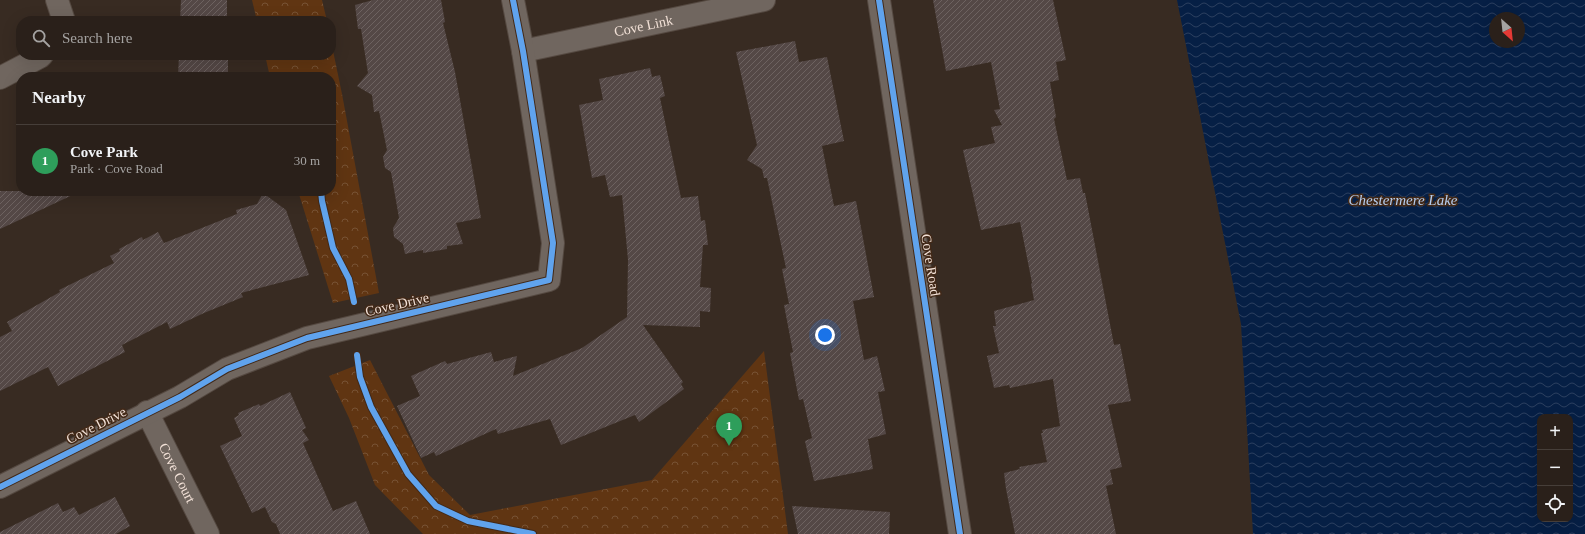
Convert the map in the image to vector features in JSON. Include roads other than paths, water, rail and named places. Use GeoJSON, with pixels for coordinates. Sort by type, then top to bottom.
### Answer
{"type":"FeatureCollection","features":[{"type":"Feature","properties":{"kind":"street"},"geometry":{"type":"LineString","coordinates":[[57,0],[62,16]]}},
{"type":"Feature","properties":{"kind":"street","name":"Cove Drive"},"geometry":{"type":"LineString","coordinates":[[0,487],[147,412],[180,397],[227,369],[307,338],[549,280],[553,243],[523,51],[512,0]]}},
{"type":"Feature","properties":{"kind":"street","name":"Cove Link"},"geometry":{"type":"LineString","coordinates":[[523,51],[764,0]]}},
{"type":"Feature","properties":{"kind":"street","name":"Cove Road"},"geometry":{"type":"LineString","coordinates":[[879,0],[960,534]]}},
{"type":"Feature","properties":{"kind":"street"},"geometry":{"type":"LineString","coordinates":[[0,78],[34,60]]}},
{"type":"Feature","properties":{"kind":"street","name":"Cove Court"},"geometry":{"type":"LineString","coordinates":[[147,412],[208,534]]}},
{"type":"Feature","properties":{"kind":"water","name":"Chestermere Lake"},"geometry":{"type":"Polygon","coordinates":[[[1177,0],[1585,0],[1585,534],[1253,534],[1241,324],[1177,0]]]}},
{"type":"Feature","properties":{"kind":"place","name":"Cove Park"},"geometry":{"type":"Point","coordinates":[729,446]}}]}
